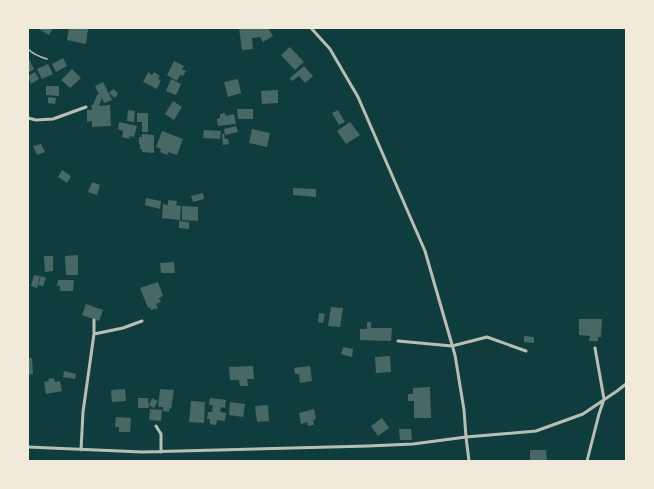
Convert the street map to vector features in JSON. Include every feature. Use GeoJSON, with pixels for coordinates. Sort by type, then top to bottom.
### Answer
{"type":"FeatureCollection","features":[{"type":"Feature","properties":{"kind":"street"},"geometry":{"type":"LineString","coordinates":[[311,28],[330,49],[358,97],[425,251],[455,356],[464,410],[469,461]]}},
{"type":"Feature","properties":{"kind":"street"},"geometry":{"type":"LineString","coordinates":[[28,118],[36,120],[53,119],[86,107]]}},
{"type":"Feature","properties":{"kind":"street"},"geometry":{"type":"LineString","coordinates":[[81,450],[83,412],[94,334],[94,320]]}},
{"type":"Feature","properties":{"kind":"street"},"geometry":{"type":"LineString","coordinates":[[94,334],[124,328],[142,321]]}},
{"type":"Feature","properties":{"kind":"street"},"geometry":{"type":"LineString","coordinates":[[398,341],[452,346],[487,337],[526,351]]}},
{"type":"Feature","properties":{"kind":"street"},"geometry":{"type":"LineString","coordinates":[[587,461],[604,399],[595,348]]}},
{"type":"Feature","properties":{"kind":"street"},"geometry":{"type":"LineString","coordinates":[[28,447],[161,452],[414,444],[466,437],[536,431],[583,414],[626,384]]}},
{"type":"Feature","properties":{"kind":"street"},"geometry":{"type":"LineString","coordinates":[[156,426],[161,434],[161,452]]}},
{"type":"Feature","properties":{"kind":"lane"},"geometry":{"type":"LineString","coordinates":[[28,49],[38,56],[47,59]]}},
{"type":"Feature","properties":{"kind":"building"},"geometry":{"type":"Polygon","coordinates":[[[37,28],[53,28],[49,35],[37,28]]]}},
{"type":"Feature","properties":{"kind":"building"},"geometry":{"type":"Polygon","coordinates":[[[69,28],[88,29],[86,44],[67,40],[69,28]]]}},
{"type":"Feature","properties":{"kind":"building"},"geometry":{"type":"Polygon","coordinates":[[[239,28],[268,28],[273,36],[263,42],[260,37],[252,38],[253,49],[242,50],[239,28]]]}},
{"type":"Feature","properties":{"kind":"building"},"geometry":{"type":"Polygon","coordinates":[[[290,47],[304,62],[295,70],[281,55],[290,47]]]}},
{"type":"Feature","properties":{"kind":"building"},"geometry":{"type":"Polygon","coordinates":[[[28,57],[34,69],[28,73],[28,57]]]}},
{"type":"Feature","properties":{"kind":"building"},"geometry":{"type":"Polygon","coordinates":[[[63,58],[67,66],[56,72],[52,64],[63,58]]]}},
{"type":"Feature","properties":{"kind":"building"},"geometry":{"type":"Polygon","coordinates":[[[174,61],[184,66],[182,69],[186,71],[183,76],[180,75],[177,81],[167,75],[174,61]]]}},
{"type":"Feature","properties":{"kind":"building"},"geometry":{"type":"Polygon","coordinates":[[[48,64],[53,74],[42,79],[37,69],[48,64]]]}},
{"type":"Feature","properties":{"kind":"building"},"geometry":{"type":"Polygon","coordinates":[[[304,66],[313,76],[305,83],[299,76],[292,81],[290,78],[304,66]]]}},
{"type":"Feature","properties":{"kind":"building"},"geometry":{"type":"Polygon","coordinates":[[[72,69],[81,78],[70,88],[61,80],[72,69]]]}},
{"type":"Feature","properties":{"kind":"building"},"geometry":{"type":"Polygon","coordinates":[[[35,72],[39,79],[31,84],[28,76],[35,72]]]}},
{"type":"Feature","properties":{"kind":"building"},"geometry":{"type":"Polygon","coordinates":[[[148,72],[152,75],[154,72],[160,76],[158,79],[161,80],[157,89],[143,82],[148,72]]]}},
{"type":"Feature","properties":{"kind":"building"},"geometry":{"type":"Polygon","coordinates":[[[171,79],[181,84],[176,95],[166,91],[171,79]]]}},
{"type":"Feature","properties":{"kind":"building"},"geometry":{"type":"Polygon","coordinates":[[[238,79],[241,93],[228,97],[224,82],[238,79]]]}},
{"type":"Feature","properties":{"kind":"building"},"geometry":{"type":"Polygon","coordinates":[[[103,82],[112,100],[104,103],[102,98],[99,106],[110,105],[111,126],[92,127],[92,121],[87,122],[87,110],[92,110],[91,105],[93,105],[97,95],[99,94],[95,86],[103,82]]]}},
{"type":"Feature","properties":{"kind":"building"},"geometry":{"type":"Polygon","coordinates":[[[46,86],[59,86],[59,96],[46,95],[46,86]]]}},
{"type":"Feature","properties":{"kind":"building"},"geometry":{"type":"Polygon","coordinates":[[[113,89],[118,93],[115,98],[109,93],[113,89]]]}},
{"type":"Feature","properties":{"kind":"building"},"geometry":{"type":"Polygon","coordinates":[[[278,90],[278,103],[262,104],[261,91],[278,90]]]}},
{"type":"Feature","properties":{"kind":"building"},"geometry":{"type":"Polygon","coordinates":[[[48,97],[56,98],[55,104],[48,103],[48,97]]]}},
{"type":"Feature","properties":{"kind":"building"},"geometry":{"type":"Polygon","coordinates":[[[173,101],[182,107],[174,120],[165,114],[173,101]]]}},
{"type":"Feature","properties":{"kind":"building"},"geometry":{"type":"Polygon","coordinates":[[[237,109],[253,109],[253,119],[238,119],[237,109]]]}},
{"type":"Feature","properties":{"kind":"building"},"geometry":{"type":"Polygon","coordinates":[[[128,110],[135,111],[134,122],[127,121],[128,110]]]}},
{"type":"Feature","properties":{"kind":"building"},"geometry":{"type":"Polygon","coordinates":[[[338,110],[345,122],[339,125],[332,113],[338,110]]]}},
{"type":"Feature","properties":{"kind":"building"},"geometry":{"type":"Polygon","coordinates":[[[137,113],[148,113],[148,132],[142,132],[142,122],[137,122],[137,113]]]}},
{"type":"Feature","properties":{"kind":"building"},"geometry":{"type":"Polygon","coordinates":[[[225,113],[226,116],[234,114],[236,124],[218,126],[217,119],[220,118],[220,114],[225,113]]]}},
{"type":"Feature","properties":{"kind":"building"},"geometry":{"type":"Polygon","coordinates":[[[119,122],[137,126],[134,137],[130,136],[129,139],[122,137],[123,131],[118,129],[119,122]]]}},
{"type":"Feature","properties":{"kind":"building"},"geometry":{"type":"Polygon","coordinates":[[[350,122],[360,135],[346,144],[337,131],[350,122]]]}},
{"type":"Feature","properties":{"kind":"building"},"geometry":{"type":"Polygon","coordinates":[[[236,126],[238,132],[225,135],[224,129],[236,126]]]}},
{"type":"Feature","properties":{"kind":"building"},"geometry":{"type":"Polygon","coordinates":[[[252,129],[270,133],[267,147],[249,143],[252,129]]]}},
{"type":"Feature","properties":{"kind":"building"},"geometry":{"type":"Polygon","coordinates":[[[204,130],[221,131],[220,139],[203,138],[204,130]]]}},
{"type":"Feature","properties":{"kind":"building"},"geometry":{"type":"Polygon","coordinates":[[[162,131],[183,139],[177,155],[168,152],[167,155],[160,152],[161,149],[156,147],[162,131]]]}},
{"type":"Feature","properties":{"kind":"building"},"geometry":{"type":"Polygon","coordinates":[[[142,134],[154,135],[154,153],[142,152],[142,149],[140,149],[139,137],[142,137],[142,134]]]}},
{"type":"Feature","properties":{"kind":"building"},"geometry":{"type":"Polygon","coordinates":[[[222,134],[224,134],[225,139],[228,139],[229,144],[223,145],[222,134]]]}},
{"type":"Feature","properties":{"kind":"building"},"geometry":{"type":"Polygon","coordinates":[[[41,144],[45,152],[37,155],[33,146],[41,144]]]}},
{"type":"Feature","properties":{"kind":"building"},"geometry":{"type":"Polygon","coordinates":[[[62,170],[71,176],[67,183],[58,177],[62,170]]]}},
{"type":"Feature","properties":{"kind":"building"},"geometry":{"type":"Polygon","coordinates":[[[92,182],[100,185],[97,195],[88,192],[92,182]]]}},
{"type":"Feature","properties":{"kind":"building"},"geometry":{"type":"Polygon","coordinates":[[[293,188],[316,189],[316,197],[293,195],[293,188]]]}},
{"type":"Feature","properties":{"kind":"building"},"geometry":{"type":"Polygon","coordinates":[[[203,193],[204,199],[193,202],[191,196],[203,193]]]}},
{"type":"Feature","properties":{"kind":"building"},"geometry":{"type":"Polygon","coordinates":[[[146,198],[161,201],[160,209],[145,205],[146,198]]]}},
{"type":"Feature","properties":{"kind":"building"},"geometry":{"type":"Polygon","coordinates":[[[168,200],[177,201],[176,205],[181,206],[180,220],[162,218],[163,204],[168,205],[168,200]]]}},
{"type":"Feature","properties":{"kind":"building"},"geometry":{"type":"Polygon","coordinates":[[[182,206],[198,207],[198,221],[182,220],[182,206]]]}},
{"type":"Feature","properties":{"kind":"building"},"geometry":{"type":"Polygon","coordinates":[[[179,221],[189,222],[189,229],[179,228],[179,221]]]}},
{"type":"Feature","properties":{"kind":"building"},"geometry":{"type":"Polygon","coordinates":[[[78,255],[78,275],[66,275],[65,256],[78,255]]]}},
{"type":"Feature","properties":{"kind":"building"},"geometry":{"type":"Polygon","coordinates":[[[44,256],[53,256],[53,271],[45,272],[44,256]]]}},
{"type":"Feature","properties":{"kind":"building"},"geometry":{"type":"Polygon","coordinates":[[[174,262],[175,273],[161,273],[160,263],[174,262]]]}},
{"type":"Feature","properties":{"kind":"building"},"geometry":{"type":"Polygon","coordinates":[[[34,275],[40,276],[37,288],[31,286],[34,275]]]}},
{"type":"Feature","properties":{"kind":"building"},"geometry":{"type":"Polygon","coordinates":[[[41,276],[46,278],[43,286],[38,285],[41,276]]]}},
{"type":"Feature","properties":{"kind":"building"},"geometry":{"type":"Polygon","coordinates":[[[58,280],[74,280],[73,291],[60,291],[60,286],[57,286],[58,280]]]}},
{"type":"Feature","properties":{"kind":"building"},"geometry":{"type":"Polygon","coordinates":[[[158,282],[163,296],[159,298],[161,302],[156,304],[158,308],[151,310],[150,307],[148,308],[140,288],[158,282]]]}},
{"type":"Feature","properties":{"kind":"building"},"geometry":{"type":"Polygon","coordinates":[[[86,304],[103,310],[99,321],[82,315],[86,304]]]}},
{"type":"Feature","properties":{"kind":"building"},"geometry":{"type":"Polygon","coordinates":[[[331,307],[343,308],[340,327],[328,326],[331,307]]]}},
{"type":"Feature","properties":{"kind":"building"},"geometry":{"type":"Polygon","coordinates":[[[319,313],[325,314],[323,323],[318,322],[319,313]]]}},
{"type":"Feature","properties":{"kind":"building"},"geometry":{"type":"Polygon","coordinates":[[[579,319],[602,319],[601,337],[598,337],[598,341],[589,341],[590,336],[579,335],[579,319]]]}},
{"type":"Feature","properties":{"kind":"building"},"geometry":{"type":"Polygon","coordinates":[[[367,322],[371,322],[371,328],[392,328],[391,341],[360,340],[360,329],[367,329],[367,322]]]}},
{"type":"Feature","properties":{"kind":"building"},"geometry":{"type":"Polygon","coordinates":[[[524,336],[534,337],[534,343],[524,342],[524,336]]]}},
{"type":"Feature","properties":{"kind":"building"},"geometry":{"type":"Polygon","coordinates":[[[343,347],[353,349],[352,357],[341,354],[343,347]]]}},
{"type":"Feature","properties":{"kind":"building"},"geometry":{"type":"Polygon","coordinates":[[[390,356],[391,372],[376,373],[375,357],[390,356]]]}},
{"type":"Feature","properties":{"kind":"building"},"geometry":{"type":"Polygon","coordinates":[[[28,358],[32,358],[33,374],[28,375],[28,358]]]}},
{"type":"Feature","properties":{"kind":"building"},"geometry":{"type":"Polygon","coordinates":[[[253,366],[254,379],[247,379],[248,386],[240,386],[239,380],[230,380],[229,367],[253,366]]]}},
{"type":"Feature","properties":{"kind":"building"},"geometry":{"type":"Polygon","coordinates":[[[310,366],[312,381],[300,383],[299,374],[295,374],[294,368],[310,366]]]}},
{"type":"Feature","properties":{"kind":"building"},"geometry":{"type":"Polygon","coordinates":[[[64,371],[76,374],[75,379],[63,377],[64,371]]]}},
{"type":"Feature","properties":{"kind":"building"},"geometry":{"type":"Polygon","coordinates":[[[54,378],[55,382],[60,381],[62,391],[46,394],[44,382],[49,381],[48,379],[54,378]]]}},
{"type":"Feature","properties":{"kind":"building"},"geometry":{"type":"Polygon","coordinates":[[[430,387],[431,418],[414,418],[414,401],[408,401],[408,394],[413,394],[413,388],[430,387]]]}},
{"type":"Feature","properties":{"kind":"building"},"geometry":{"type":"Polygon","coordinates":[[[125,389],[126,401],[112,402],[111,390],[125,389]]]}},
{"type":"Feature","properties":{"kind":"building"},"geometry":{"type":"Polygon","coordinates":[[[160,389],[174,390],[171,409],[169,408],[169,412],[163,411],[163,407],[158,407],[160,389]]]}},
{"type":"Feature","properties":{"kind":"building"},"geometry":{"type":"Polygon","coordinates":[[[138,398],[148,398],[149,408],[138,408],[138,398]]]}},
{"type":"Feature","properties":{"kind":"building"},"geometry":{"type":"Polygon","coordinates":[[[152,398],[158,401],[154,408],[149,405],[152,398]]]}},
{"type":"Feature","properties":{"kind":"building"},"geometry":{"type":"Polygon","coordinates":[[[210,398],[226,400],[225,408],[221,407],[220,412],[226,413],[225,421],[217,420],[216,425],[210,424],[210,419],[207,419],[208,412],[212,412],[213,405],[209,405],[210,398]]]}},
{"type":"Feature","properties":{"kind":"building"},"geometry":{"type":"Polygon","coordinates":[[[191,401],[205,402],[204,423],[189,422],[191,401]]]}},
{"type":"Feature","properties":{"kind":"building"},"geometry":{"type":"Polygon","coordinates":[[[230,402],[245,404],[243,417],[229,415],[230,402]]]}},
{"type":"Feature","properties":{"kind":"building"},"geometry":{"type":"Polygon","coordinates":[[[268,405],[269,421],[257,422],[255,406],[268,405]]]}},
{"type":"Feature","properties":{"kind":"building"},"geometry":{"type":"Polygon","coordinates":[[[150,409],[162,410],[161,421],[149,420],[150,409]]]}},
{"type":"Feature","properties":{"kind":"building"},"geometry":{"type":"Polygon","coordinates":[[[314,409],[316,419],[313,420],[314,425],[308,426],[307,422],[301,424],[299,413],[314,409]]]}},
{"type":"Feature","properties":{"kind":"building"},"geometry":{"type":"Polygon","coordinates":[[[116,417],[131,418],[130,432],[119,432],[119,427],[115,427],[116,417]]]}},
{"type":"Feature","properties":{"kind":"building"},"geometry":{"type":"Polygon","coordinates":[[[382,418],[389,428],[378,436],[371,426],[382,418]]]}},
{"type":"Feature","properties":{"kind":"building"},"geometry":{"type":"Polygon","coordinates":[[[399,429],[411,429],[412,440],[400,440],[399,429]]]}},
{"type":"Feature","properties":{"kind":"building"},"geometry":{"type":"Polygon","coordinates":[[[530,450],[546,450],[547,461],[530,461],[530,450]]]}}]}
